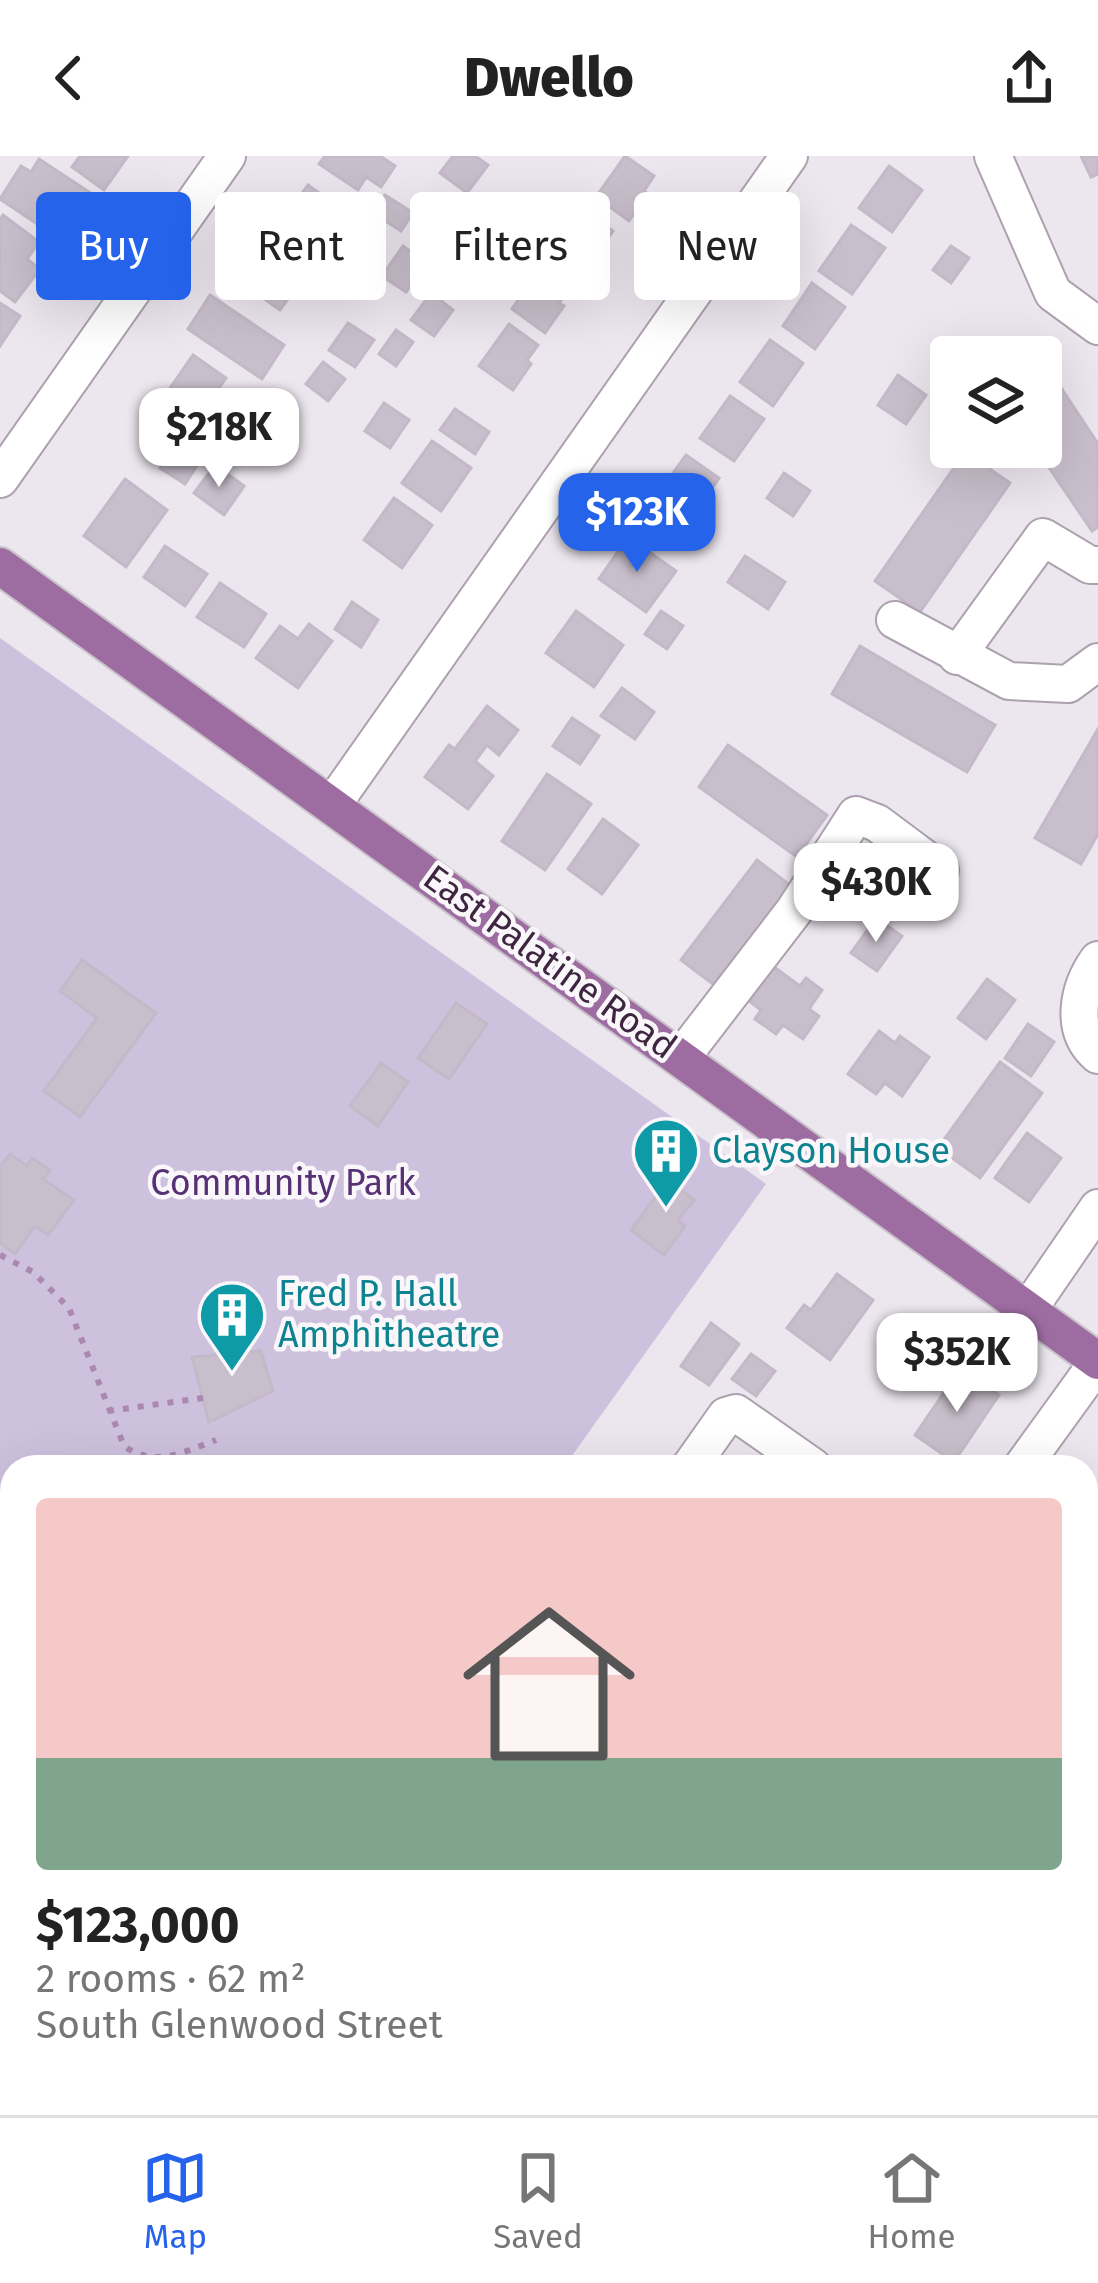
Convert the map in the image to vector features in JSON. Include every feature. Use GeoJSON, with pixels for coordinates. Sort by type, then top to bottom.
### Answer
{"type":"FeatureCollection","features":[{"type":"Feature","properties":{"kind":"main road","name":"East Palatine Road"},"geometry":{"type":"LineString","coordinates":[[0,566],[1098,1362]]}},
{"type":"Feature","properties":{"kind":"street"},"geometry":{"type":"LineString","coordinates":[[0,479],[227,156]]}},
{"type":"Feature","properties":{"kind":"street"},"geometry":{"type":"LineString","coordinates":[[333,804],[789,156]]}},
{"type":"Feature","properties":{"kind":"street"},"geometry":{"type":"LineString","coordinates":[[993,156],[1053,293],[1098,326]]}},
{"type":"Feature","properties":{"kind":"street"},"geometry":{"type":"LineString","coordinates":[[957,656],[1043,537],[1098,566]]}},
{"type":"Feature","properties":{"kind":"street"},"geometry":{"type":"LineString","coordinates":[[895,620],[1010,681],[1068,684],[1098,662]]}},
{"type":"Feature","properties":{"kind":"street"},"geometry":{"type":"LineString","coordinates":[[681,1058],[794,911],[856,815],[877,823],[940,870]]}},
{"type":"Feature","properties":{"kind":"street"},"geometry":{"type":"LineString","coordinates":[[1098,960],[1080,997],[1079,1021],[1089,1048],[1098,1055]]}},
{"type":"Feature","properties":{"kind":"street"},"geometry":{"type":"LineString","coordinates":[[1028,1310],[1098,1208]]}},
{"type":"Feature","properties":{"kind":"street"},"geometry":{"type":"LineString","coordinates":[[1031,1455],[1098,1362]]}},
{"type":"Feature","properties":{"kind":"street"},"geometry":{"type":"LineString","coordinates":[[698,1455],[725,1416],[736,1413],[796,1455]]}},
{"type":"Feature","properties":{"kind":"path"},"geometry":{"type":"LineString","coordinates":[[0,1255],[33,1272],[69,1308],[124,1446],[137,1455]]}},
{"type":"Feature","properties":{"kind":"path"},"geometry":{"type":"LineString","coordinates":[[108,1411],[203,1398]]}},
{"type":"Feature","properties":{"kind":"path"},"geometry":{"type":"LineString","coordinates":[[177,1455],[217,1439]]}},
{"type":"Feature","properties":{"kind":"green space","name":"Community Park"},"geometry":{"type":"Polygon","coordinates":[[[0,638],[766,1184],[573,1455],[0,1455],[0,638]]]}},
{"type":"Feature","properties":{"kind":"building"},"geometry":{"type":"Polygon","coordinates":[[[80,156],[128,156],[104,190],[72,167],[80,156]]]}},
{"type":"Feature","properties":{"kind":"building"},"geometry":{"type":"Polygon","coordinates":[[[325,156],[380,156],[395,166],[381,187],[366,177],[358,190],[319,164],[325,156]]]}},
{"type":"Feature","properties":{"kind":"building"},"geometry":{"type":"Polygon","coordinates":[[[453,156],[475,156],[488,165],[468,192],[440,173],[453,156]]]}},
{"type":"Feature","properties":{"kind":"building"},"geometry":{"type":"Polygon","coordinates":[[[625,156],[654,176],[645,192],[634,192],[634,214],[629,221],[610,207],[610,192],[600,192],[625,156]]]}},
{"type":"Feature","properties":{"kind":"building"},"geometry":{"type":"Polygon","coordinates":[[[1081,156],[1098,156],[1098,174],[1091,177],[1081,156]]]}},
{"type":"Feature","properties":{"kind":"building"},"geometry":{"type":"Polygon","coordinates":[[[39,159],[89,192],[36,192],[36,223],[0,199],[21,166],[31,172],[39,159]]]}},
{"type":"Feature","properties":{"kind":"building"},"geometry":{"type":"Polygon","coordinates":[[[889,166],[922,190],[892,232],[859,208],[889,166]]]}},
{"type":"Feature","properties":{"kind":"building"},"geometry":{"type":"Polygon","coordinates":[[[386,196],[410,211],[401,231],[386,221],[386,196]]]}},
{"type":"Feature","properties":{"kind":"building"},"geometry":{"type":"Polygon","coordinates":[[[3,215],[36,240],[27,259],[36,266],[36,274],[15,302],[0,291],[3,215]]]}},
{"type":"Feature","properties":{"kind":"building"},"geometry":{"type":"Polygon","coordinates":[[[851,225],[885,248],[852,294],[819,271],[851,225]]]}},
{"type":"Feature","properties":{"kind":"building"},"geometry":{"type":"Polygon","coordinates":[[[403,246],[410,251],[406,292],[386,279],[386,270],[403,246]]]}},
{"type":"Feature","properties":{"kind":"building"},"geometry":{"type":"Polygon","coordinates":[[[951,246],[969,258],[951,283],[933,270],[951,246]]]}},
{"type":"Feature","properties":{"kind":"building"},"geometry":{"type":"Polygon","coordinates":[[[812,283],[845,307],[815,349],[783,326],[812,283]]]}},
{"type":"Feature","properties":{"kind":"building"},"geometry":{"type":"Polygon","coordinates":[[[210,295],[284,345],[262,379],[188,329],[210,295]]]}},
{"type":"Feature","properties":{"kind":"building"},"geometry":{"type":"Polygon","coordinates":[[[266,300],[287,300],[280,310],[266,300]]]}},
{"type":"Feature","properties":{"kind":"building"},"geometry":{"type":"Polygon","coordinates":[[[426,300],[440,300],[453,310],[434,336],[411,320],[426,300]]]}},
{"type":"Feature","properties":{"kind":"building"},"geometry":{"type":"Polygon","coordinates":[[[518,300],[561,300],[564,306],[545,333],[512,309],[518,300]]]}},
{"type":"Feature","properties":{"kind":"building"},"geometry":{"type":"Polygon","coordinates":[[[0,303],[20,316],[0,346],[0,303]]]}},
{"type":"Feature","properties":{"kind":"building"},"geometry":{"type":"Polygon","coordinates":[[[348,323],[374,340],[355,367],[329,350],[348,323]]]}},
{"type":"Feature","properties":{"kind":"building"},"geometry":{"type":"Polygon","coordinates":[[[509,324],[538,345],[513,390],[479,366],[509,324]]]}},
{"type":"Feature","properties":{"kind":"building"},"geometry":{"type":"Polygon","coordinates":[[[396,330],[413,342],[396,366],[379,354],[396,330]]]}},
{"type":"Feature","properties":{"kind":"building"},"geometry":{"type":"Polygon","coordinates":[[[770,340],[803,363],[773,406],[740,382],[770,340]]]}},
{"type":"Feature","properties":{"kind":"building"},"geometry":{"type":"Polygon","coordinates":[[[193,355],[226,378],[196,420],[164,397],[193,355]]]}},
{"type":"Feature","properties":{"kind":"building"},"geometry":{"type":"Polygon","coordinates":[[[323,362],[345,379],[328,401],[306,384],[323,362]]]}},
{"type":"Feature","properties":{"kind":"building"},"geometry":{"type":"Polygon","coordinates":[[[898,375],[926,395],[906,424],[878,405],[898,375]]]}},
{"type":"Feature","properties":{"kind":"building"},"geometry":{"type":"Polygon","coordinates":[[[1062,389],[1098,444],[1098,527],[1092,531],[1049,468],[1062,468],[1062,389]]]}},
{"type":"Feature","properties":{"kind":"building"},"geometry":{"type":"Polygon","coordinates":[[[730,396],[764,419],[734,461],[700,438],[730,396]]]}},
{"type":"Feature","properties":{"kind":"building"},"geometry":{"type":"Polygon","coordinates":[[[384,403],[409,420],[390,448],[365,431],[384,403]]]}},
{"type":"Feature","properties":{"kind":"building"},"geometry":{"type":"Polygon","coordinates":[[[455,409],[489,432],[475,454],[440,430],[455,409]]]}},
{"type":"Feature","properties":{"kind":"building"},"geometry":{"type":"Polygon","coordinates":[[[177,441],[202,458],[185,484],[160,468],[177,441]]]}},
{"type":"Feature","properties":{"kind":"building"},"geometry":{"type":"Polygon","coordinates":[[[432,441],[471,468],[441,511],[402,483],[432,441]]]}},
{"type":"Feature","properties":{"kind":"building"},"geometry":{"type":"Polygon","coordinates":[[[686,455],[719,478],[689,521],[656,497],[686,455]]]}},
{"type":"Feature","properties":{"kind":"building"},"geometry":{"type":"Polygon","coordinates":[[[215,465],[244,486],[224,515],[194,493],[215,465]]]}},
{"type":"Feature","properties":{"kind":"building"},"geometry":{"type":"Polygon","coordinates":[[[954,468],[988,468],[1010,483],[920,612],[875,581],[954,468]]]}},
{"type":"Feature","properties":{"kind":"building"},"geometry":{"type":"Polygon","coordinates":[[[784,473],[810,491],[793,516],[767,498],[784,473]]]}},
{"type":"Feature","properties":{"kind":"building"},"geometry":{"type":"Polygon","coordinates":[[[125,479],[167,510],[126,567],[84,536],[125,479]]]}},
{"type":"Feature","properties":{"kind":"building"},"geometry":{"type":"Polygon","coordinates":[[[394,498],[432,525],[402,568],[364,540],[394,498]]]}},
{"type":"Feature","properties":{"kind":"building"},"geometry":{"type":"Polygon","coordinates":[[[628,537],[676,571],[646,612],[599,579],[628,537]]]}},
{"type":"Feature","properties":{"kind":"building"},"geometry":{"type":"Polygon","coordinates":[[[165,546],[207,574],[185,606],[144,577],[165,546]]]}},
{"type":"Feature","properties":{"kind":"building"},"geometry":{"type":"Polygon","coordinates":[[[745,556],[785,582],[768,609],[728,582],[745,556]]]}},
{"type":"Feature","properties":{"kind":"building"},"geometry":{"type":"Polygon","coordinates":[[[220,583],[266,614],[244,647],[197,617],[220,583]]]}},
{"type":"Feature","properties":{"kind":"building"},"geometry":{"type":"Polygon","coordinates":[[[352,602],[378,620],[361,647],[335,629],[352,602]]]}},
{"type":"Feature","properties":{"kind":"building"},"geometry":{"type":"Polygon","coordinates":[[[576,611],[623,645],[594,687],[546,653],[576,611]]]}},
{"type":"Feature","properties":{"kind":"building"},"geometry":{"type":"Polygon","coordinates":[[[661,611],[683,626],[667,649],[645,634],[661,611]]]}},
{"type":"Feature","properties":{"kind":"building"},"geometry":{"type":"Polygon","coordinates":[[[309,624],[332,641],[298,688],[256,658],[280,626],[298,639],[309,624]]]}},
{"type":"Feature","properties":{"kind":"building"},"geometry":{"type":"Polygon","coordinates":[[[860,646],[995,725],[967,772],[832,694],[860,646]]]}},
{"type":"Feature","properties":{"kind":"building"},"geometry":{"type":"Polygon","coordinates":[[[622,688],[654,712],[635,739],[601,716],[622,688]]]}},
{"type":"Feature","properties":{"kind":"building"},"geometry":{"type":"Polygon","coordinates":[[[487,706],[518,730],[499,755],[487,745],[475,761],[493,776],[468,809],[425,777],[449,745],[455,749],[487,706]]]}},
{"type":"Feature","properties":{"kind":"building"},"geometry":{"type":"Polygon","coordinates":[[[572,718],[599,736],[580,764],[553,746],[572,718]]]}},
{"type":"Feature","properties":{"kind":"building"},"geometry":{"type":"Polygon","coordinates":[[[1098,729],[1098,834],[1081,864],[1035,838],[1098,729]]]}},
{"type":"Feature","properties":{"kind":"building"},"geometry":{"type":"Polygon","coordinates":[[[728,745],[827,815],[797,857],[699,787],[728,745]]]}},
{"type":"Feature","properties":{"kind":"building"},"geometry":{"type":"Polygon","coordinates":[[[547,774],[591,804],[545,870],[502,841],[547,774]]]}},
{"type":"Feature","properties":{"kind":"building"},"geometry":{"type":"Polygon","coordinates":[[[603,819],[638,845],[602,894],[568,869],[603,819]]]}},
{"type":"Feature","properties":{"kind":"building"},"geometry":{"type":"Polygon","coordinates":[[[757,860],[798,891],[722,991],[681,960],[757,860]]]}},
{"type":"Feature","properties":{"kind":"building"},"geometry":{"type":"Polygon","coordinates":[[[876,918],[902,936],[877,971],[851,953],[876,918]]]}},
{"type":"Feature","properties":{"kind":"building"},"geometry":{"type":"Polygon","coordinates":[[[82,960],[156,1013],[80,1117],[44,1091],[97,1018],[60,991],[82,960]]]}},
{"type":"Feature","properties":{"kind":"building"},"geometry":{"type":"Polygon","coordinates":[[[774,967],[800,986],[806,978],[822,990],[809,1009],[819,1016],[803,1039],[783,1025],[776,1034],[755,1019],[761,1010],[749,1001],[774,967]]]}},
{"type":"Feature","properties":{"kind":"building"},"geometry":{"type":"Polygon","coordinates":[[[987,979],[1015,1000],[986,1039],[958,1018],[987,979]]]}},
{"type":"Feature","properties":{"kind":"building"},"geometry":{"type":"Polygon","coordinates":[[[456,1003],[487,1024],[449,1079],[418,1058],[456,1003]]]}},
{"type":"Feature","properties":{"kind":"building"},"geometry":{"type":"Polygon","coordinates":[[[1028,1024],[1054,1042],[1031,1076],[1005,1058],[1028,1024]]]}},
{"type":"Feature","properties":{"kind":"building"},"geometry":{"type":"Polygon","coordinates":[[[879,1031],[895,1043],[900,1036],[929,1057],[902,1096],[885,1083],[876,1094],[848,1074],[879,1031]]]}},
{"type":"Feature","properties":{"kind":"building"},"geometry":{"type":"Polygon","coordinates":[[[1000,1062],[1042,1093],[980,1178],[938,1148],[1000,1062]]]}},
{"type":"Feature","properties":{"kind":"building"},"geometry":{"type":"Polygon","coordinates":[[[381,1063],[408,1082],[378,1126],[350,1106],[381,1063]]]}},
{"type":"Feature","properties":{"kind":"building"},"geometry":{"type":"Polygon","coordinates":[[[1027,1133],[1061,1158],[1029,1202],[995,1178],[1027,1133]]]}},
{"type":"Feature","properties":{"kind":"building"},"geometry":{"type":"Polygon","coordinates":[[[10,1154],[27,1166],[32,1158],[50,1170],[43,1179],[74,1200],[48,1235],[35,1226],[15,1254],[0,1243],[0,1167],[10,1154]]]}},
{"type":"Feature","properties":{"kind":"building","name":"Clayson House"},"geometry":{"type":"Polygon","coordinates":[[[668,1180],[694,1200],[678,1220],[685,1226],[664,1255],[631,1230],[668,1180]]]}},
{"type":"Feature","properties":{"kind":"building"},"geometry":{"type":"Polygon","coordinates":[[[837,1274],[873,1300],[830,1360],[787,1328],[804,1305],[811,1310],[837,1274]]]}},
{"type":"Feature","properties":{"kind":"building"},"geometry":{"type":"Polygon","coordinates":[[[711,1323],[739,1344],[709,1385],[681,1366],[711,1323]]]}},
{"type":"Feature","properties":{"kind":"building","name":"Fred P. Hall Amphitheatre"},"geometry":{"type":"Polygon","coordinates":[[[261,1351],[273,1391],[209,1422],[192,1357],[261,1351]]]}},
{"type":"Feature","properties":{"kind":"building"},"geometry":{"type":"Polygon","coordinates":[[[751,1354],[775,1371],[756,1396],[732,1379],[751,1354]]]}},
{"type":"Feature","properties":{"kind":"building"},"geometry":{"type":"Polygon","coordinates":[[[960,1369],[999,1395],[959,1455],[944,1455],[915,1435],[960,1369]]]}},
{"type":"Feature","properties":{"kind":"place","name":"Clayson House"},"geometry":{"type":"Point","coordinates":[666,1210]}},
{"type":"Feature","properties":{"kind":"place","name":"Fred P. Hall Amphitheatre"},"geometry":{"type":"Point","coordinates":[232,1374]}}]}
